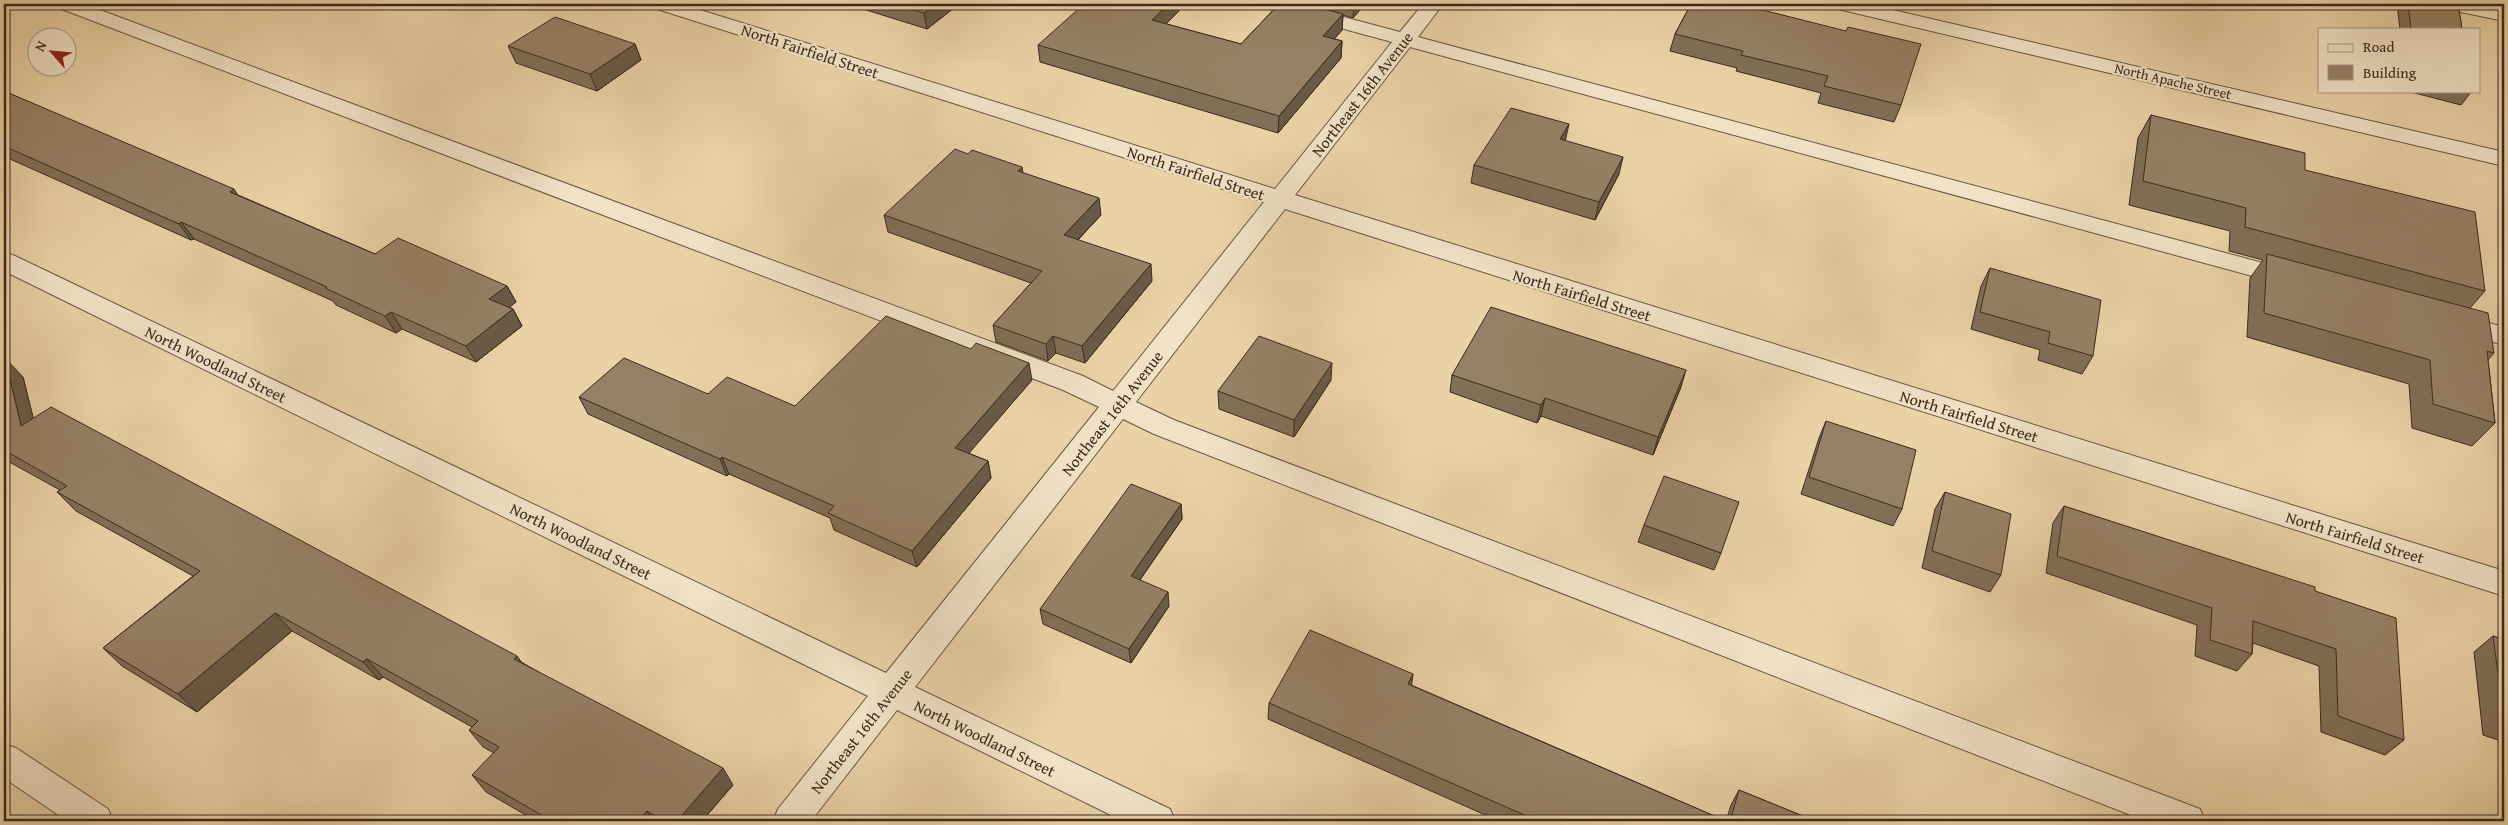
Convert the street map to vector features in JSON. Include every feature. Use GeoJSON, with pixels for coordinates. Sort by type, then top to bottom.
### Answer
{"type":"FeatureCollection","features":[{"type":"Feature","properties":{"kind":"street"},"geometry":{"type":"LineString","coordinates":[[66,4],[1073,383],[1173,431],[2188,821]]}},
{"type":"Feature","properties":{"kind":"street","name":"North Fairfield Street"},"geometry":{"type":"LineString","coordinates":[[661,4],[2504,584]]}},
{"type":"Feature","properties":{"kind":"street"},"geometry":{"type":"LineString","coordinates":[[1273,4],[2312,284]]}},
{"type":"Feature","properties":{"kind":"street","name":"Northeast 16th Avenue"},"geometry":{"type":"LineString","coordinates":[[790,821],[1433,4]]}},
{"type":"Feature","properties":{"kind":"street","name":"North Apache Street"},"geometry":{"type":"LineString","coordinates":[[1842,4],[2504,159]]}},
{"type":"Feature","properties":{"kind":"street"},"geometry":{"type":"LineString","coordinates":[[2448,4],[2504,15]]}},
{"type":"Feature","properties":{"kind":"street","name":"North Woodland Street"},"geometry":{"type":"LineString","coordinates":[[4,261],[1158,821]]}},
{"type":"Feature","properties":{"kind":"street"},"geometry":{"type":"LineString","coordinates":[[2437,318],[2504,336]]}},
{"type":"Feature","properties":{"kind":"street"},"geometry":{"type":"LineString","coordinates":[[4,759],[96,821]]}},
{"type":"Feature","properties":{"kind":"building"},"geometry":{"type":"Polygon","coordinates":[[[894,4],[936,4],[924,13],[894,4]]]}},
{"type":"Feature","properties":{"kind":"building"},"geometry":{"type":"Polygon","coordinates":[[[1084,4],[1169,4],[1152,20],[1241,44],[1279,4],[1305,4],[1343,14],[1323,36],[1342,41],[1279,116],[1038,45],[1084,4]]]}},
{"type":"Feature","properties":{"kind":"building"},"geometry":{"type":"Polygon","coordinates":[[[1691,4],[1739,4],[1846,31],[1848,27],[1921,44],[1901,105],[1824,86],[1828,76],[1741,55],[1743,51],[1675,34],[1691,4]]]}},
{"type":"Feature","properties":{"kind":"building"},"geometry":{"type":"Polygon","coordinates":[[[2408,4],[2458,4],[2462,28],[2411,28],[2408,4]]]}},
{"type":"Feature","properties":{"kind":"building"},"geometry":{"type":"Polygon","coordinates":[[[555,17],[635,44],[590,74],[508,46],[555,17]]]}},
{"type":"Feature","properties":{"kind":"building"},"geometry":{"type":"Polygon","coordinates":[[[4,91],[234,189],[230,192],[375,254],[398,238],[507,286],[489,299],[513,309],[466,346],[391,312],[385,316],[325,288],[327,287],[4,146],[4,91]]]}},
{"type":"Feature","properties":{"kind":"building"},"geometry":{"type":"Polygon","coordinates":[[[1511,108],[1569,124],[1560,139],[1623,157],[1599,202],[1474,165],[1511,108]]]}},
{"type":"Feature","properties":{"kind":"building"},"geometry":{"type":"Polygon","coordinates":[[[2151,115],[2305,153],[2305,170],[2475,212],[2485,291],[2245,227],[2246,208],[2143,181],[2151,115]]]}},
{"type":"Feature","properties":{"kind":"building"},"geometry":{"type":"Polygon","coordinates":[[[955,149],[968,154],[972,150],[1022,167],[1018,171],[1099,198],[1064,235],[1151,264],[1082,346],[1053,336],[1046,344],[993,325],[1042,271],[884,215],[955,149]]]}},
{"type":"Feature","properties":{"kind":"building"},"geometry":{"type":"Polygon","coordinates":[[[2267,254],[2488,313],[2494,353],[2487,351],[2495,423],[2433,404],[2430,360],[2264,313],[2267,254]]]}},
{"type":"Feature","properties":{"kind":"building"},"geometry":{"type":"Polygon","coordinates":[[[1990,268],[2101,300],[2093,356],[2048,343],[2050,332],[1980,312],[1990,268]]]}},
{"type":"Feature","properties":{"kind":"building"},"geometry":{"type":"Polygon","coordinates":[[[1491,307],[1686,370],[1658,437],[1545,398],[1541,405],[1452,375],[1491,307]]]}},
{"type":"Feature","properties":{"kind":"building"},"geometry":{"type":"Polygon","coordinates":[[[886,316],[971,349],[976,343],[1029,363],[955,448],[988,461],[912,551],[828,513],[834,506],[722,457],[720,459],[579,397],[624,358],[708,394],[727,377],[795,406],[886,316]]]}},
{"type":"Feature","properties":{"kind":"building"},"geometry":{"type":"Polygon","coordinates":[[[1259,336],[1332,363],[1294,420],[1218,391],[1259,336]]]}},
{"type":"Feature","properties":{"kind":"building"},"geometry":{"type":"Polygon","coordinates":[[[4,358],[21,426],[51,407],[517,656],[514,659],[723,768],[677,821],[665,821],[647,811],[638,821],[541,821],[545,817],[472,775],[499,747],[469,730],[478,721],[367,659],[363,662],[275,613],[178,694],[103,648],[200,571],[57,492],[67,486],[4,450],[4,358]]]}},
{"type":"Feature","properties":{"kind":"building"},"geometry":{"type":"Polygon","coordinates":[[[1826,421],[1916,450],[1902,509],[1809,477],[1826,421]]]}},
{"type":"Feature","properties":{"kind":"building"},"geometry":{"type":"Polygon","coordinates":[[[1664,476],[1739,502],[1721,553],[1644,525],[1664,476]]]}},
{"type":"Feature","properties":{"kind":"building"},"geometry":{"type":"Polygon","coordinates":[[[1131,484],[1181,504],[1131,576],[1168,592],[1129,649],[1040,609],[1131,484]]]}},
{"type":"Feature","properties":{"kind":"building"},"geometry":{"type":"Polygon","coordinates":[[[1945,492],[2011,514],[2001,575],[1932,551],[1945,492]]]}},
{"type":"Feature","properties":{"kind":"building"},"geometry":{"type":"Polygon","coordinates":[[[2064,506],[2315,587],[2315,591],[2396,618],[2404,740],[2338,716],[2336,649],[2253,621],[2252,654],[2210,640],[2212,608],[2057,556],[2064,506]]]}},
{"type":"Feature","properties":{"kind":"building"},"geometry":{"type":"Polygon","coordinates":[[[1310,630],[1413,674],[1408,684],[1726,821],[1538,821],[1269,703],[1310,630]]]}},
{"type":"Feature","properties":{"kind":"building"},"geometry":{"type":"Polygon","coordinates":[[[2493,636],[2504,640],[2504,719],[2493,636]]]}},
{"type":"Feature","properties":{"kind":"building"},"geometry":{"type":"Polygon","coordinates":[[[1739,790],[1815,821],[1730,821],[1739,790]]]}}]}
